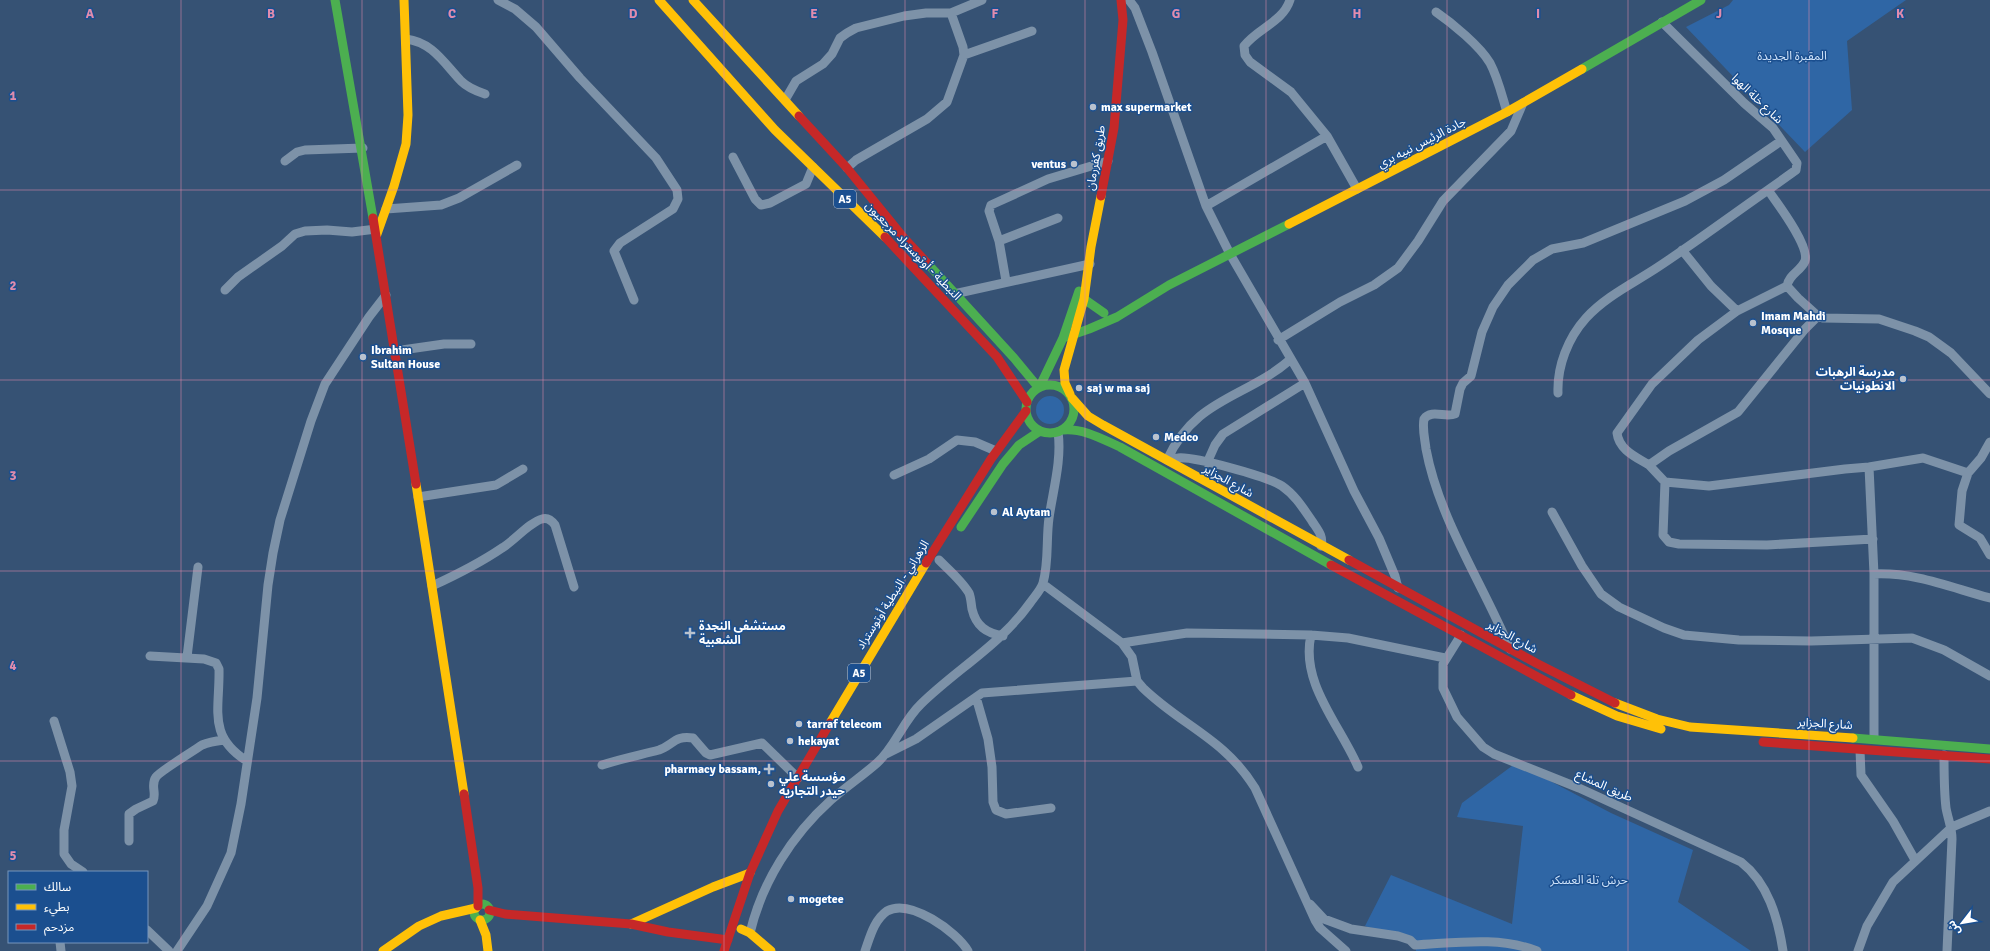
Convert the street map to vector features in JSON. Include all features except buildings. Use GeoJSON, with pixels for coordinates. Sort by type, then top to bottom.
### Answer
{"type":"FeatureCollection","features":[{"type":"Feature","properties":{"kind":"main road"},"geometry":{"type":"LineString","coordinates":[[335,0],[363,148],[488,951]]}},
{"type":"Feature","properties":{"kind":"main road"},"geometry":{"type":"LineString","coordinates":[[376,231],[386,209],[406,144],[406,39],[404,0]]}},
{"type":"Feature","properties":{"kind":"main road","name":"النبطية - أوتوستراد مرجعيون"},"geometry":{"type":"LineString","coordinates":[[659,0],[737,89],[813,167],[887,239],[997,357],[1026,406]]}},
{"type":"Feature","properties":{"kind":"main road","name":"النبطية - أوتوستراد مرجعيون"},"geometry":{"type":"LineString","coordinates":[[693,0],[847,168],[873,202],[1039,387]]}},
{"type":"Feature","properties":{"kind":"main road","name":"طريق كفررمان"},"geometry":{"type":"LineString","coordinates":[[1087,265],[1114,128],[1123,20],[1121,0]]}},
{"type":"Feature","properties":{"kind":"main road","name":"جادة الرئيس نبيه بري"},"geometry":{"type":"LineString","coordinates":[[1147,296],[1507,112],[1701,0]]}},
{"type":"Feature","properties":{"kind":"main road"},"geometry":{"type":"LineString","coordinates":[[713,62],[730,61],[734,44]]}},
{"type":"Feature","properties":{"kind":"main road"},"geometry":{"type":"LineString","coordinates":[[746,72],[759,71]]}},
{"type":"Feature","properties":{"kind":"main road"},"geometry":{"type":"LineString","coordinates":[[737,89],[739,79]]}},
{"type":"Feature","properties":{"kind":"main road"},"geometry":{"type":"LineString","coordinates":[[957,533],[1003,464],[1019,444],[1040,431],[1049,433],[1061,431],[1070,424],[1074,416],[1075,407],[1065,383],[1064,370],[1079,324],[1084,299],[1087,265]]}},
{"type":"Feature","properties":{"kind":"main road"},"geometry":{"type":"LineString","coordinates":[[1039,387],[1063,338],[1076,303],[1087,265]]}},
{"type":"Feature","properties":{"kind":"main road"},"geometry":{"type":"LineString","coordinates":[[1066,327],[1079,324],[1147,296]]}},
{"type":"Feature","properties":{"kind":"main road"},"geometry":{"type":"LineString","coordinates":[[1063,338],[1076,335],[1131,309],[1147,296]]}},
{"type":"Feature","properties":{"kind":"main road"},"geometry":{"type":"LineString","coordinates":[[1084,299],[1104,314]]}},
{"type":"Feature","properties":{"kind":"main road"},"geometry":{"type":"LineString","coordinates":[[1039,387],[1051,384],[1061,387],[1071,396]]}},
{"type":"Feature","properties":{"kind":"main road","name":"A5"},"geometry":{"type":"LineString","coordinates":[[1039,387],[1033,391],[1026,406],[1028,419],[1033,426],[1040,431]]}},
{"type":"Feature","properties":{"kind":"main road","name":"شارع الجزاير"},"geometry":{"type":"LineString","coordinates":[[1071,396],[1095,421],[1168,460],[1321,546],[1604,699],[1657,719],[1690,727],[1874,739],[1990,749]]}},
{"type":"Feature","properties":{"kind":"main road","name":"الزهراني - النبطية أوتوستراد"},"geometry":{"type":"LineString","coordinates":[[724,951],[750,873],[778,811],[870,654],[996,451],[1026,406]]}},
{"type":"Feature","properties":{"kind":"main road","name":"شارع الجزاير"},"geometry":{"type":"LineString","coordinates":[[1061,431],[1073,429],[1088,433],[1120,447],[1270,531],[1574,697],[1617,716],[1653,728],[1708,738]]}},
{"type":"Feature","properties":{"kind":"main road","name":"الزهراني - النبطية أوتوستراد"},"geometry":{"type":"LineString","coordinates":[[733,951],[753,886],[796,794],[944,552]]}},
{"type":"Feature","properties":{"kind":"main road","name":"شارع الجزاير"},"geometry":{"type":"LineString","coordinates":[[1754,741],[1990,759]]}},
{"type":"Feature","properties":{"kind":"main road"},"geometry":{"type":"LineString","coordinates":[[631,924],[694,895],[750,873]]}},
{"type":"Feature","properties":{"kind":"main road"},"geometry":{"type":"LineString","coordinates":[[383,951],[419,926],[441,916],[482,912],[631,924],[668,932],[728,940]]}},
{"type":"Feature","properties":{"kind":"main road"},"geometry":{"type":"LineString","coordinates":[[741,929],[750,933],[771,951]]}},
{"type":"Feature","properties":{"kind":"street"},"geometry":{"type":"LineString","coordinates":[[498,0],[515,9],[536,27],[580,78],[656,158],[675,184],[678,195],[673,209],[620,243],[614,251],[634,300]]}},
{"type":"Feature","properties":{"kind":"street"},"geometry":{"type":"LineString","coordinates":[[785,100],[796,81],[824,64],[832,54],[840,38],[856,28],[904,16],[926,13],[951,13],[982,0]]}},
{"type":"Feature","properties":{"kind":"street"},"geometry":{"type":"LineString","coordinates":[[1128,0],[1135,8],[1152,52],[1206,206],[1230,254],[1278,340],[1305,383],[1354,491],[1379,538],[1395,576],[1398,588]]}},
{"type":"Feature","properties":{"kind":"street"},"geometry":{"type":"LineString","coordinates":[[1290,0],[1282,15],[1252,36],[1244,46],[1245,55],[1250,62],[1291,92],[1327,136],[1358,189]]}},
{"type":"Feature","properties":{"kind":"street"},"geometry":{"type":"LineString","coordinates":[[1436,12],[1461,33],[1489,61],[1497,79],[1507,112]]}},
{"type":"Feature","properties":{"kind":"street"},"geometry":{"type":"LineString","coordinates":[[847,168],[862,156],[927,119],[944,106],[949,97],[964,55],[963,47],[951,13]]}},
{"type":"Feature","properties":{"kind":"street","name":"شارع خلة الهوا"},"geometry":{"type":"LineString","coordinates":[[1662,22],[1744,103],[1765,120],[1792,156],[1798,168],[1789,177],[1768,190]]}},
{"type":"Feature","properties":{"kind":"street"},"geometry":{"type":"LineString","coordinates":[[964,55],[1032,31]]}},
{"type":"Feature","properties":{"kind":"street"},"geometry":{"type":"LineString","coordinates":[[406,39],[420,42],[434,51],[444,59],[461,81],[473,90],[485,94]]}},
{"type":"Feature","properties":{"kind":"street"},"geometry":{"type":"LineString","coordinates":[[1278,340],[1340,302],[1374,285],[1398,268],[1418,242],[1443,201],[1511,130],[1523,103]]}},
{"type":"Feature","properties":{"kind":"street"},"geometry":{"type":"LineString","coordinates":[[1206,206],[1327,136]]}},
{"type":"Feature","properties":{"kind":"street"},"geometry":{"type":"LineString","coordinates":[[1510,649],[1456,534],[1435,484],[1423,431],[1424,419],[1430,415],[1449,416],[1456,412],[1460,389],[1463,383],[1471,376],[1482,332],[1493,307],[1508,285],[1533,260],[1548,251],[1582,243],[1697,195],[1724,180],[1781,141]]}},
{"type":"Feature","properties":{"kind":"street"},"geometry":{"type":"LineString","coordinates":[[285,161],[297,152],[305,150],[363,148]]}},
{"type":"Feature","properties":{"kind":"street"},"geometry":{"type":"LineString","coordinates":[[733,157],[755,199],[761,205],[770,203],[806,184],[813,167]]}},
{"type":"Feature","properties":{"kind":"street"},"geometry":{"type":"LineString","coordinates":[[1006,281],[998,240],[989,211],[991,205],[1048,179],[1108,161]]}},
{"type":"Feature","properties":{"kind":"street"},"geometry":{"type":"LineString","coordinates":[[386,209],[441,205],[459,198],[517,165]]}},
{"type":"Feature","properties":{"kind":"street"},"geometry":{"type":"LineString","coordinates":[[1558,393],[1557,379],[1562,360],[1572,337],[1586,318],[1599,306],[1768,190],[1801,242],[1806,254],[1804,263],[1789,278],[1787,286],[1737,311],[1702,336],[1679,356],[1652,384],[1618,429],[1618,436],[1625,450],[1649,465],[1665,482],[1709,486],[1844,468],[1869,467],[1923,458],[1968,473]]}},
{"type":"Feature","properties":{"kind":"street"},"geometry":{"type":"LineString","coordinates":[[998,240],[1058,218]]}},
{"type":"Feature","properties":{"kind":"street"},"geometry":{"type":"LineString","coordinates":[[225,290],[238,277],[282,246],[295,234],[305,231],[327,230],[352,232],[376,231]]}},
{"type":"Feature","properties":{"kind":"street"},"geometry":{"type":"LineString","coordinates":[[1682,250],[1711,286],[1737,311]]}},
{"type":"Feature","properties":{"kind":"street"},"geometry":{"type":"LineString","coordinates":[[954,294],[1006,281],[1087,265]]}},
{"type":"Feature","properties":{"kind":"street"},"geometry":{"type":"LineString","coordinates":[[1787,286],[1818,316],[1823,318],[1868,318],[1889,321],[1929,337],[1951,353],[1990,394]]}},
{"type":"Feature","properties":{"kind":"street"},"geometry":{"type":"LineString","coordinates":[[177,951],[207,906],[231,853],[248,761],[261,667],[268,585],[280,520],[320,393],[363,325],[386,295]]}},
{"type":"Feature","properties":{"kind":"street"},"geometry":{"type":"LineString","coordinates":[[1649,465],[1659,457],[1738,412],[1801,334],[1818,316]]}},
{"type":"Feature","properties":{"kind":"street"},"geometry":{"type":"LineString","coordinates":[[395,350],[444,344],[471,344]]}},
{"type":"Feature","properties":{"kind":"street"},"geometry":{"type":"LineString","coordinates":[[1168,460],[1178,438],[1195,419],[1217,403],[1263,379],[1291,359]]}},
{"type":"Feature","properties":{"kind":"street"},"geometry":{"type":"LineString","coordinates":[[1207,462],[1215,445],[1223,434],[1305,383]]}},
{"type":"Feature","properties":{"kind":"street"},"geometry":{"type":"LineString","coordinates":[[886,754],[918,707],[932,693],[1003,636],[1018,620],[1043,584],[1048,524],[1060,454],[1061,431]]}},
{"type":"Feature","properties":{"kind":"street"},"geometry":{"type":"LineString","coordinates":[[894,475],[930,459],[957,440],[976,442],[996,451]]}},
{"type":"Feature","properties":{"kind":"street"},"geometry":{"type":"LineString","coordinates":[[1990,442],[1981,458],[1968,473],[1962,491],[1959,525],[1980,538],[1990,555]]}},
{"type":"Feature","properties":{"kind":"street"},"geometry":{"type":"LineString","coordinates":[[1168,460],[1181,458],[1207,462],[1246,472],[1281,485],[1296,498],[1320,534],[1322,541],[1321,546]]}},
{"type":"Feature","properties":{"kind":"street"},"geometry":{"type":"LineString","coordinates":[[1869,467],[1874,574],[1874,739]]}},
{"type":"Feature","properties":{"kind":"street"},"geometry":{"type":"LineString","coordinates":[[418,497],[496,485],[523,469]]}},
{"type":"Feature","properties":{"kind":"street"},"geometry":{"type":"LineString","coordinates":[[1665,482],[1663,535],[1669,542],[1679,544],[1767,545],[1872,539]]}},
{"type":"Feature","properties":{"kind":"street"},"geometry":{"type":"LineString","coordinates":[[1552,512],[1582,566],[1601,594],[1619,607],[1657,626],[1684,635],[1739,640],[1900,638],[1924,641],[1958,657],[1990,676]]}},
{"type":"Feature","properties":{"kind":"street"},"geometry":{"type":"LineString","coordinates":[[432,586],[497,551],[535,522],[545,518],[551,520],[555,525],[574,587]]}},
{"type":"Feature","properties":{"kind":"street"},"geometry":{"type":"LineString","coordinates":[[939,560],[967,591],[971,598],[974,615],[982,628],[993,634],[1003,636]]}},
{"type":"Feature","properties":{"kind":"street"},"geometry":{"type":"LineString","coordinates":[[187,657],[198,567]]}},
{"type":"Feature","properties":{"kind":"street"},"geometry":{"type":"LineString","coordinates":[[1874,574],[1893,573],[1940,582],[1957,589],[1990,598]]}},
{"type":"Feature","properties":{"kind":"street"},"geometry":{"type":"LineString","coordinates":[[1043,584],[1122,642],[1132,657],[1137,681],[1150,694],[1216,743],[1244,770],[1255,788],[1320,928],[1346,951]]}},
{"type":"Feature","properties":{"kind":"street"},"geometry":{"type":"LineString","coordinates":[[1122,642],[1187,633],[1311,635],[1348,638],[1445,658]]}},
{"type":"Feature","properties":{"kind":"street","name":"طريق المشاع"},"geometry":{"type":"LineString","coordinates":[[1461,634],[1445,658],[1443,664],[1442,681],[1449,704],[1464,727],[1483,747],[1494,754],[1579,788],[1741,862],[1756,874],[1774,910],[1783,951]]}},
{"type":"Feature","properties":{"kind":"street"},"geometry":{"type":"LineString","coordinates":[[1311,635],[1308,647],[1308,658],[1314,682],[1358,767]]}},
{"type":"Feature","properties":{"kind":"street"},"geometry":{"type":"LineString","coordinates":[[150,656],[187,657],[211,660],[219,667],[218,726],[224,740],[232,750],[248,761]]}},
{"type":"Feature","properties":{"kind":"street"},"geometry":{"type":"LineString","coordinates":[[750,933],[762,895],[776,866],[800,832],[831,801],[886,754],[916,739],[982,693],[1137,681]]}},
{"type":"Feature","properties":{"kind":"street"},"geometry":{"type":"LineString","coordinates":[[976,697],[988,739],[992,767],[993,802],[996,810],[1006,814],[1052,808]]}},
{"type":"Feature","properties":{"kind":"street"},"geometry":{"type":"LineString","coordinates":[[54,721],[70,772],[72,786],[64,824],[64,854],[71,864],[82,871]]}},
{"type":"Feature","properties":{"kind":"street"},"geometry":{"type":"LineString","coordinates":[[602,765],[661,749],[678,738],[684,737],[693,738],[706,754],[710,755],[762,743],[798,778]]}},
{"type":"Feature","properties":{"kind":"street"},"geometry":{"type":"LineString","coordinates":[[129,841],[129,814],[136,808],[153,801],[155,796],[153,784],[158,775],[200,746],[224,740]]}},
{"type":"Feature","properties":{"kind":"street"},"geometry":{"type":"LineString","coordinates":[[1860,750],[1861,775],[1893,821],[1915,860]]}},
{"type":"Feature","properties":{"kind":"street"},"geometry":{"type":"LineString","coordinates":[[1944,755],[1946,804],[1952,827],[1947,951]]}},
{"type":"Feature","properties":{"kind":"street"},"geometry":{"type":"LineString","coordinates":[[1858,951],[1867,926],[1893,882],[1952,827],[1990,811]]}},
{"type":"Feature","properties":{"kind":"street"},"geometry":{"type":"LineString","coordinates":[[1304,896],[1324,919],[1351,929],[1398,936],[1410,940],[1415,945],[1497,942],[1522,946],[1537,951]]}},
{"type":"Feature","properties":{"kind":"street"},"geometry":{"type":"LineString","coordinates":[[865,951],[879,919],[888,911],[898,908],[924,915],[941,924],[964,943],[968,951]]}},
{"type":"Feature","properties":{"kind":"street"},"geometry":{"type":"LineString","coordinates":[[148,931],[169,951]]}},
{"type":"Feature","properties":{"kind":"green space","name":"المقبرة الجديدة"},"geometry":{"type":"Polygon","coordinates":[[[1733,0],[1906,0],[1847,41],[1852,110],[1805,152],[1686,27],[1729,5],[1733,0]]]}},
{"type":"Feature","properties":{"kind":"green space"},"geometry":{"type":"Polygon","coordinates":[[[1050,396],[1060,400],[1064,410],[1060,420],[1050,424],[1040,420],[1036,410],[1040,400],[1050,396]]]}},
{"type":"Feature","properties":{"kind":"green space","name":"حرش تلة العسكر"},"geometry":{"type":"Polygon","coordinates":[[[1516,763],[1611,813],[1693,850],[1678,902],[1751,951],[1416,951],[1415,944],[1365,926],[1391,875],[1512,924],[1523,826],[1457,817],[1462,803],[1516,763]]]}},
{"type":"Feature","properties":{"kind":"traffic: fast"},"geometry":{"type":"LineString","coordinates":[[335,0],[373,218]]}},
{"type":"Feature","properties":{"kind":"traffic: fast"},"geometry":{"type":"LineString","coordinates":[[1582,69],[1701,0]]}},
{"type":"Feature","properties":{"kind":"traffic: fast"},"geometry":{"type":"LineString","coordinates":[[1063,338],[1117,317],[1169,285],[1289,224]]}},
{"type":"Feature","properties":{"kind":"traffic: fast"},"geometry":{"type":"LineString","coordinates":[[928,264],[1014,358],[1038,387]]}},
{"type":"Feature","properties":{"kind":"traffic: fast"},"geometry":{"type":"LineString","coordinates":[[1040,386],[1063,338],[1079,291]]}},
{"type":"Feature","properties":{"kind":"traffic: fast"},"geometry":{"type":"LineString","coordinates":[[1084,299],[1104,313]]}},
{"type":"Feature","properties":{"kind":"traffic: fast"},"geometry":{"type":"LineString","coordinates":[[1045,385],[1055,385],[1067,392],[1074,404],[1074,409],[1074,414],[1067,426],[1055,433],[1045,433],[1037,429],[1030,422],[1026,414],[1026,404],[1030,396],[1037,389],[1045,385]]}},
{"type":"Feature","properties":{"kind":"traffic: fast"},"geometry":{"type":"LineString","coordinates":[[1063,430],[1085,432],[1120,447],[1331,565]]}},
{"type":"Feature","properties":{"kind":"traffic: fast"},"geometry":{"type":"LineString","coordinates":[[961,527],[1003,464],[1019,445],[1040,431]]}},
{"type":"Feature","properties":{"kind":"traffic: fast"},"geometry":{"type":"LineString","coordinates":[[1853,738],[1990,749]]}},
{"type":"Feature","properties":{"kind":"traffic: fast"},"geometry":{"type":"LineString","coordinates":[[482,904],[489,909],[490,912],[485,919],[482,920],[475,915],[474,912],[479,905],[482,904]]}},
{"type":"Feature","properties":{"kind":"traffic: slow"},"geometry":{"type":"LineString","coordinates":[[377,234],[394,186],[406,144],[408,115],[404,0]]}},
{"type":"Feature","properties":{"kind":"traffic: slow"},"geometry":{"type":"LineString","coordinates":[[659,0],[775,130],[885,237]]}},
{"type":"Feature","properties":{"kind":"traffic: slow"},"geometry":{"type":"LineString","coordinates":[[693,0],[799,116]]}},
{"type":"Feature","properties":{"kind":"traffic: slow"},"geometry":{"type":"LineString","coordinates":[[1289,224],[1507,112],[1582,69]]}},
{"type":"Feature","properties":{"kind":"traffic: slow"},"geometry":{"type":"LineString","coordinates":[[1070,394],[1065,383],[1064,370],[1084,299],[1091,247],[1101,196]]}},
{"type":"Feature","properties":{"kind":"traffic: slow"},"geometry":{"type":"LineString","coordinates":[[1072,398],[1088,416],[1103,425],[1349,560]]}},
{"type":"Feature","properties":{"kind":"traffic: slow"},"geometry":{"type":"LineString","coordinates":[[416,484],[464,794]]}},
{"type":"Feature","properties":{"kind":"traffic: slow"},"geometry":{"type":"LineString","coordinates":[[830,723],[926,563]]}},
{"type":"Feature","properties":{"kind":"traffic: slow"},"geometry":{"type":"LineString","coordinates":[[1571,695],[1617,716],[1661,729]]}},
{"type":"Feature","properties":{"kind":"traffic: slow"},"geometry":{"type":"LineString","coordinates":[[1615,703],[1657,719],[1690,727],[1853,738]]}},
{"type":"Feature","properties":{"kind":"traffic: slow"},"geometry":{"type":"LineString","coordinates":[[631,924],[713,887],[750,873]]}},
{"type":"Feature","properties":{"kind":"traffic: slow"},"geometry":{"type":"LineString","coordinates":[[383,951],[419,926],[441,916],[476,908]]}},
{"type":"Feature","properties":{"kind":"traffic: slow"},"geometry":{"type":"LineString","coordinates":[[480,920],[486,935],[488,951]]}},
{"type":"Feature","properties":{"kind":"traffic: slow"},"geometry":{"type":"LineString","coordinates":[[741,929],[750,933],[771,951]]}},
{"type":"Feature","properties":{"kind":"traffic: jam"},"geometry":{"type":"LineString","coordinates":[[1101,196],[1114,128],[1123,20],[1121,0]]}},
{"type":"Feature","properties":{"kind":"traffic: jam"},"geometry":{"type":"LineString","coordinates":[[799,116],[847,168],[904,238],[928,264]]}},
{"type":"Feature","properties":{"kind":"traffic: jam"},"geometry":{"type":"LineString","coordinates":[[373,218],[416,484]]}},
{"type":"Feature","properties":{"kind":"traffic: jam"},"geometry":{"type":"LineString","coordinates":[[885,237],[997,357],[1027,402]]}},
{"type":"Feature","properties":{"kind":"traffic: jam"},"geometry":{"type":"LineString","coordinates":[[926,563],[991,459],[1026,411]]}},
{"type":"Feature","properties":{"kind":"traffic: jam"},"geometry":{"type":"LineString","coordinates":[[1349,560],[1536,663],[1615,703]]}},
{"type":"Feature","properties":{"kind":"traffic: jam"},"geometry":{"type":"LineString","coordinates":[[1331,565],[1571,695]]}},
{"type":"Feature","properties":{"kind":"traffic: jam"},"geometry":{"type":"LineString","coordinates":[[724,951],[750,873],[778,811],[830,723]]}},
{"type":"Feature","properties":{"kind":"traffic: jam"},"geometry":{"type":"LineString","coordinates":[[1763,742],[1990,759]]}},
{"type":"Feature","properties":{"kind":"traffic: jam"},"geometry":{"type":"LineString","coordinates":[[464,794],[478,888],[478,906]]}},
{"type":"Feature","properties":{"kind":"traffic: jam"},"geometry":{"type":"LineString","coordinates":[[489,910],[505,914],[631,924],[668,932],[728,940]]}},
{"type":"Feature","properties":{"kind":"place","name":"max supermarket"},"geometry":{"type":"Point","coordinates":[1093,107]}},
{"type":"Feature","properties":{"kind":"place","name":"ventus"},"geometry":{"type":"Point","coordinates":[1074,164]}},
{"type":"Feature","properties":{"kind":"place","name":"Imam Mahdi Mosque"},"geometry":{"type":"Point","coordinates":[1753,323]}},
{"type":"Feature","properties":{"kind":"place","name":"Ibrahim Sultan House"},"geometry":{"type":"Point","coordinates":[363,357]}},
{"type":"Feature","properties":{"kind":"place","name":"مدرسة الرهبات الانطونيات"},"geometry":{"type":"Point","coordinates":[1903,379]}},
{"type":"Feature","properties":{"kind":"place","name":"saj w ma saj"},"geometry":{"type":"Point","coordinates":[1079,388]}},
{"type":"Feature","properties":{"kind":"place","name":"Medco"},"geometry":{"type":"Point","coordinates":[1156,437]}},
{"type":"Feature","properties":{"kind":"place","name":"Al Aytam"},"geometry":{"type":"Point","coordinates":[994,512]}},
{"type":"Feature","properties":{"kind":"place","name":"مستشفى النجدة الشعبية"},"geometry":{"type":"Point","coordinates":[690,633]}},
{"type":"Feature","properties":{"kind":"place","name":"tarraf telecom"},"geometry":{"type":"Point","coordinates":[799,724]}},
{"type":"Feature","properties":{"kind":"place","name":"hekayat"},"geometry":{"type":"Point","coordinates":[790,741]}},
{"type":"Feature","properties":{"kind":"place","name":"pharmacy bassam,"},"geometry":{"type":"Point","coordinates":[769,769]}},
{"type":"Feature","properties":{"kind":"place","name":"مؤسسة علي حيدر التجاريه"},"geometry":{"type":"Point","coordinates":[771,784]}},
{"type":"Feature","properties":{"kind":"place","name":"mogetee"},"geometry":{"type":"Point","coordinates":[791,899]}}]}
